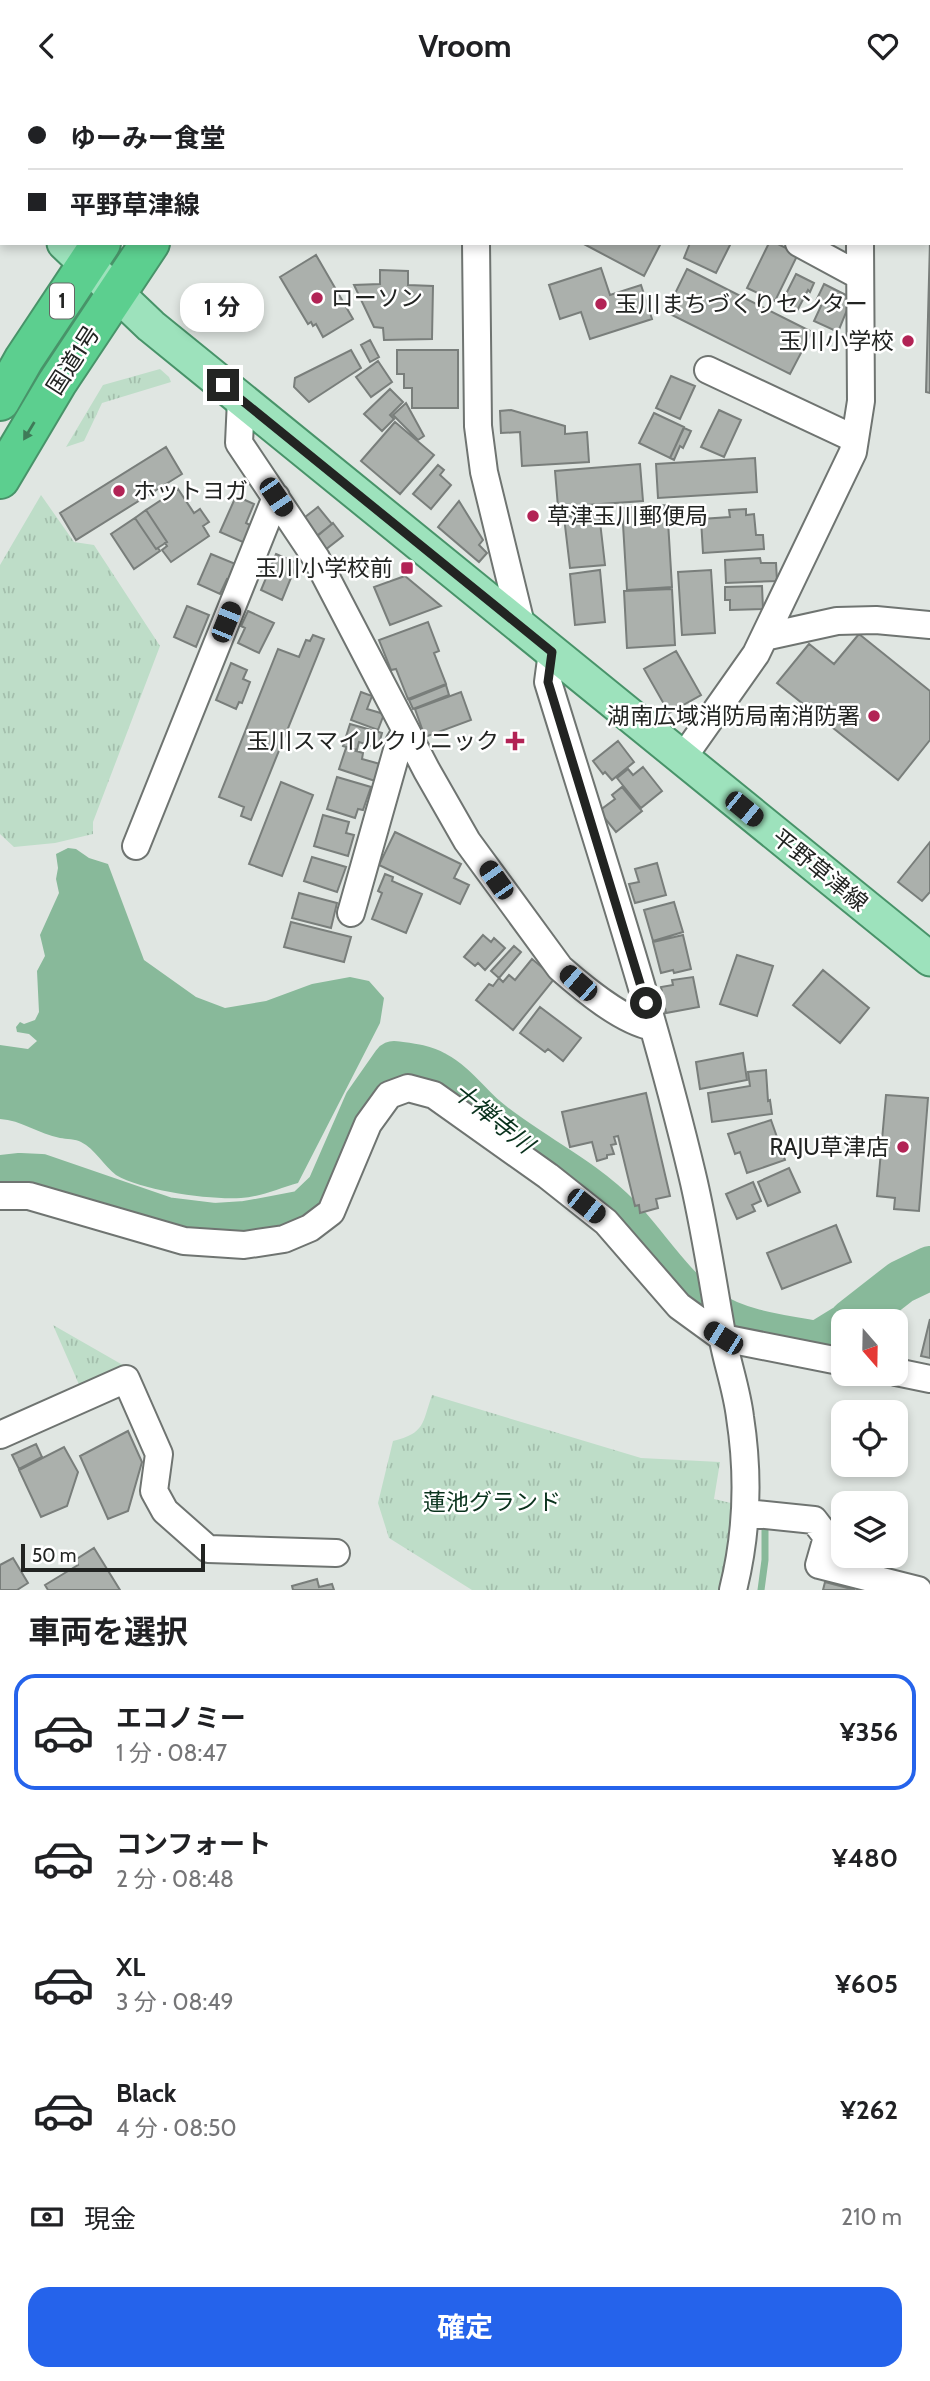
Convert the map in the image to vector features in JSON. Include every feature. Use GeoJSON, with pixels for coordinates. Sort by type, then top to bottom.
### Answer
{"type":"FeatureCollection","features":[{"type":"Feature","properties":{"kind":"highway","name":"国道1号"},"geometry":{"type":"LineString","coordinates":[[0,479],[57,383],[149,245]]}},
{"type":"Feature","properties":{"kind":"highway","name":"国道1号"},"geometry":{"type":"LineString","coordinates":[[0,401],[84,251]]}},
{"type":"Feature","properties":{"kind":"main road","name":"平野草津線"},"geometry":{"type":"LineString","coordinates":[[84,251],[116,293],[151,326],[930,959]]}},
{"type":"Feature","properties":{"kind":"street"},"geometry":{"type":"LineString","coordinates":[[476,245],[478,426],[484,472],[522,628]]}},
{"type":"Feature","properties":{"kind":"street"},"geometry":{"type":"LineString","coordinates":[[803,245],[860,275]]}},
{"type":"Feature","properties":{"kind":"street"},"geometry":{"type":"LineString","coordinates":[[682,759],[756,654],[853,452],[860,401],[860,245]]}},
{"type":"Feature","properties":{"kind":"street"},"geometry":{"type":"LineString","coordinates":[[708,370],[855,439]]}},
{"type":"Feature","properties":{"kind":"street"},"geometry":{"type":"LineString","coordinates":[[241,400],[239,443],[316,558],[467,841],[560,968],[638,1024],[653,1027]]}},
{"type":"Feature","properties":{"kind":"street"},"geometry":{"type":"LineString","coordinates":[[136,846],[276,497]]}},
{"type":"Feature","properties":{"kind":"street"},"geometry":{"type":"LineString","coordinates":[[764,637],[836,621],[876,620],[930,625]]}},
{"type":"Feature","properties":{"kind":"street"},"geometry":{"type":"LineString","coordinates":[[552,652],[548,682],[653,1027],[692,1175],[741,1418],[746,1513],[740,1563],[733,1590]]}},
{"type":"Feature","properties":{"kind":"street"},"geometry":{"type":"LineString","coordinates":[[351,913],[399,743],[406,731]]}},
{"type":"Feature","properties":{"kind":"street"},"geometry":{"type":"LineString","coordinates":[[0,1196],[29,1196],[184,1241],[244,1245],[284,1239],[310,1228],[331,1212],[368,1123],[389,1095],[408,1087],[434,1095],[548,1176],[606,1222],[679,1306],[721,1324],[831,1358]]}},
{"type":"Feature","properties":{"kind":"street"},"geometry":{"type":"LineString","coordinates":[[908,1374],[930,1379]]}},
{"type":"Feature","properties":{"kind":"street"},"geometry":{"type":"LineString","coordinates":[[0,1435],[126,1379],[159,1454],[153,1491],[165,1511],[208,1549],[336,1553]]}},
{"type":"Feature","properties":{"kind":"street"},"geometry":{"type":"LineString","coordinates":[[746,1513],[814,1520],[827,1537],[819,1565],[918,1590]]}},
{"type":"Feature","properties":{"kind":"green space"},"geometry":{"type":"Polygon","coordinates":[[[160,369],[171,382],[102,403],[84,441],[66,447],[103,385],[160,369]]]}},
{"type":"Feature","properties":{"kind":"green space"},"geometry":{"type":"Polygon","coordinates":[[[41,495],[74,542],[94,545],[160,646],[93,822],[93,834],[55,843],[14,847],[0,834],[0,565],[41,495]]]}},
{"type":"Feature","properties":{"kind":"green space"},"geometry":{"type":"Polygon","coordinates":[[[53,1325],[128,1368],[81,1389],[53,1325]]]}},
{"type":"Feature","properties":{"kind":"green space","name":"蓮池グランド"},"geometry":{"type":"Polygon","coordinates":[[[432,1395],[641,1458],[720,1462],[714,1499],[731,1503],[728,1558],[721,1590],[472,1590],[389,1538],[378,1503],[393,1441],[417,1431],[424,1420],[432,1395]]]}},
{"type":"Feature","properties":{"kind":"shaded area"},"geometry":{"type":"Polygon","coordinates":[[[68,848],[108,864],[144,960],[196,997],[225,1008],[266,1001],[312,984],[350,977],[369,981],[384,998],[380,1023],[298,1183],[241,1198],[195,1196],[159,1190],[116,1175],[91,1149],[79,1141],[52,1136],[0,1119],[0,1045],[28,1049],[37,1041],[29,1034],[17,1032],[16,1027],[20,1022],[24,1024],[35,1020],[39,1012],[37,971],[45,956],[40,935],[59,893],[56,854],[68,848]]]}},
{"type":"Feature","properties":{"kind":"building"},"geometry":{"type":"Polygon","coordinates":[[[586,245],[660,245],[644,276],[586,245]]]}},
{"type":"Feature","properties":{"kind":"building"},"geometry":{"type":"Polygon","coordinates":[[[689,245],[730,245],[716,273],[684,258],[689,245]]]}},
{"type":"Feature","properties":{"kind":"building"},"geometry":{"type":"Polygon","coordinates":[[[768,245],[780,245],[798,254],[775,301],[747,288],[768,245]]]}},
{"type":"Feature","properties":{"kind":"building","name":"玉川小学校"},"geometry":{"type":"Polygon","coordinates":[[[930,245],[930,245],[930,393],[926,392],[930,245]]]}},
{"type":"Feature","properties":{"kind":"building","name":"ローソン"},"geometry":{"type":"Polygon","coordinates":[[[316,255],[353,319],[323,337],[316,324],[308,324],[280,277],[316,255]]]}},
{"type":"Feature","properties":{"kind":"building","name":"玉川まちづくりセンター"},"geometry":{"type":"Polygon","coordinates":[[[601,268],[610,295],[641,285],[652,319],[590,339],[581,312],[560,319],[549,285],[601,268]]]}},
{"type":"Feature","properties":{"kind":"building"},"geometry":{"type":"Polygon","coordinates":[[[687,269],[812,332],[790,374],[666,312],[687,269]]]}},
{"type":"Feature","properties":{"kind":"building"},"geometry":{"type":"Polygon","coordinates":[[[380,270],[408,271],[408,285],[433,286],[432,339],[384,340],[383,328],[374,327],[354,285],[380,284],[380,270]]]}},
{"type":"Feature","properties":{"kind":"building"},"geometry":{"type":"Polygon","coordinates":[[[796,274],[814,283],[797,311],[781,304],[796,274]]]}},
{"type":"Feature","properties":{"kind":"building"},"geometry":{"type":"Polygon","coordinates":[[[824,284],[852,298],[838,332],[814,321],[821,306],[815,303],[824,284]]]}},
{"type":"Feature","properties":{"kind":"building"},"geometry":{"type":"Polygon","coordinates":[[[370,340],[379,357],[370,362],[361,345],[370,340]]]}},
{"type":"Feature","properties":{"kind":"building"},"geometry":{"type":"Polygon","coordinates":[[[351,350],[361,368],[309,402],[294,387],[295,378],[351,350]]]}},
{"type":"Feature","properties":{"kind":"building"},"geometry":{"type":"Polygon","coordinates":[[[397,350],[458,350],[458,408],[412,408],[412,388],[404,388],[404,374],[397,374],[397,350]]]}},
{"type":"Feature","properties":{"kind":"building"},"geometry":{"type":"Polygon","coordinates":[[[378,361],[392,382],[371,397],[356,377],[378,361]]]}},
{"type":"Feature","properties":{"kind":"building"},"geometry":{"type":"Polygon","coordinates":[[[671,376],[695,386],[680,419],[656,408],[671,376]]]}},
{"type":"Feature","properties":{"kind":"building"},"geometry":{"type":"Polygon","coordinates":[[[390,389],[403,402],[390,415],[394,419],[382,431],[364,414],[390,389]]]}},
{"type":"Feature","properties":{"kind":"building"},"geometry":{"type":"Polygon","coordinates":[[[406,403],[424,436],[418,440],[393,415],[406,403]]]}},
{"type":"Feature","properties":{"kind":"building"},"geometry":{"type":"Polygon","coordinates":[[[511,410],[565,426],[565,434],[587,432],[589,462],[522,466],[520,432],[501,433],[500,411],[511,410]]]}},
{"type":"Feature","properties":{"kind":"building"},"geometry":{"type":"Polygon","coordinates":[[[719,410],[741,420],[724,457],[701,447],[719,410]]]}},
{"type":"Feature","properties":{"kind":"building"},"geometry":{"type":"Polygon","coordinates":[[[654,413],[684,427],[670,458],[639,443],[654,413]]]}},
{"type":"Feature","properties":{"kind":"building"},"geometry":{"type":"Polygon","coordinates":[[[395,422],[434,455],[400,494],[361,461],[395,422]]]}},
{"type":"Feature","properties":{"kind":"building"},"geometry":{"type":"Polygon","coordinates":[[[684,428],[691,431],[674,460],[670,458],[684,428]]]}},
{"type":"Feature","properties":{"kind":"building"},"geometry":{"type":"Polygon","coordinates":[[[166,447],[182,474],[76,540],[60,513],[166,447]]]}},
{"type":"Feature","properties":{"kind":"building"},"geometry":{"type":"Polygon","coordinates":[[[755,458],[757,492],[658,498],[656,464],[755,458]]]}},
{"type":"Feature","properties":{"kind":"building"},"geometry":{"type":"Polygon","coordinates":[[[640,464],[643,501],[558,507],[555,471],[640,464]]]}},
{"type":"Feature","properties":{"kind":"building"},"geometry":{"type":"Polygon","coordinates":[[[438,465],[444,470],[440,475],[451,485],[431,509],[413,494],[438,465]]]}},
{"type":"Feature","properties":{"kind":"building"},"geometry":{"type":"Polygon","coordinates":[[[178,489],[194,513],[200,509],[209,522],[203,526],[209,536],[171,562],[162,550],[167,546],[167,542],[146,510],[178,489]]]}},
{"type":"Feature","properties":{"kind":"building"},"geometry":{"type":"Polygon","coordinates":[[[236,496],[254,504],[246,523],[252,526],[245,543],[220,532],[236,496]]]}},
{"type":"Feature","properties":{"kind":"building"},"geometry":{"type":"Polygon","coordinates":[[[459,501],[483,540],[479,545],[487,553],[479,562],[438,527],[459,501]]]}},
{"type":"Feature","properties":{"kind":"building"},"geometry":{"type":"Polygon","coordinates":[[[667,505],[672,587],[627,590],[622,508],[667,505]]]}},
{"type":"Feature","properties":{"kind":"building"},"geometry":{"type":"Polygon","coordinates":[[[318,507],[332,524],[314,538],[300,521],[318,507]]]}},
{"type":"Feature","properties":{"kind":"building"},"geometry":{"type":"Polygon","coordinates":[[[746,509],[746,515],[754,514],[756,535],[763,535],[764,549],[703,553],[701,519],[730,517],[729,510],[746,509]]]}},
{"type":"Feature","properties":{"kind":"building"},"geometry":{"type":"Polygon","coordinates":[[[146,510],[167,542],[156,549],[135,518],[146,510]]]}},
{"type":"Feature","properties":{"kind":"building"},"geometry":{"type":"Polygon","coordinates":[[[599,513],[605,565],[570,568],[564,517],[599,513]]]}},
{"type":"Feature","properties":{"kind":"building"},"geometry":{"type":"Polygon","coordinates":[[[135,518],[160,551],[134,569],[111,534],[135,518]]]}},
{"type":"Feature","properties":{"kind":"building"},"geometry":{"type":"Polygon","coordinates":[[[333,523],[343,536],[325,550],[315,538],[333,523]]]}},
{"type":"Feature","properties":{"kind":"building"},"geometry":{"type":"Polygon","coordinates":[[[211,554],[238,565],[232,580],[227,579],[220,594],[198,584],[211,554]]]}},
{"type":"Feature","properties":{"kind":"building"},"geometry":{"type":"Polygon","coordinates":[[[276,554],[297,563],[282,600],[261,590],[276,554]]]}},
{"type":"Feature","properties":{"kind":"building"},"geometry":{"type":"Polygon","coordinates":[[[760,558],[761,563],[776,563],[777,581],[726,583],[725,560],[760,558]]]}},
{"type":"Feature","properties":{"kind":"building"},"geometry":{"type":"Polygon","coordinates":[[[600,570],[605,622],[575,625],[570,574],[600,570]]]}},
{"type":"Feature","properties":{"kind":"building"},"geometry":{"type":"Polygon","coordinates":[[[711,570],[715,633],[682,635],[678,572],[711,570]]]}},
{"type":"Feature","properties":{"kind":"building"},"geometry":{"type":"Polygon","coordinates":[[[405,576],[441,606],[390,625],[374,587],[405,576]]]}},
{"type":"Feature","properties":{"kind":"building"},"geometry":{"type":"Polygon","coordinates":[[[762,586],[763,609],[730,610],[730,600],[725,600],[725,587],[762,586]]]}},
{"type":"Feature","properties":{"kind":"building"},"geometry":{"type":"Polygon","coordinates":[[[672,589],[675,645],[627,648],[624,591],[672,589]]]}},
{"type":"Feature","properties":{"kind":"building"},"geometry":{"type":"Polygon","coordinates":[[[187,606],[209,615],[196,647],[174,637],[187,606]]]}},
{"type":"Feature","properties":{"kind":"building"},"geometry":{"type":"Polygon","coordinates":[[[248,611],[274,623],[259,653],[238,643],[245,628],[241,626],[248,611]]]}},
{"type":"Feature","properties":{"kind":"building"},"geometry":{"type":"Polygon","coordinates":[[[428,622],[439,651],[434,653],[446,684],[408,699],[396,669],[391,670],[379,640],[428,622]]]}},
{"type":"Feature","properties":{"kind":"building","name":"湖南広域消防局南消防署"},"geometry":{"type":"Polygon","coordinates":[[[859,634],[930,691],[930,740],[898,780],[777,683],[809,644],[834,664],[859,634]]]}},
{"type":"Feature","properties":{"kind":"building"},"geometry":{"type":"Polygon","coordinates":[[[313,635],[324,639],[251,820],[241,816],[244,807],[219,797],[278,649],[299,657],[306,640],[310,641],[313,635]]]}},
{"type":"Feature","properties":{"kind":"building"},"geometry":{"type":"Polygon","coordinates":[[[676,651],[701,695],[669,713],[644,669],[676,651]]]}},
{"type":"Feature","properties":{"kind":"building"},"geometry":{"type":"Polygon","coordinates":[[[231,663],[247,670],[243,679],[250,682],[242,703],[239,702],[236,709],[216,700],[231,663]]]}},
{"type":"Feature","properties":{"kind":"building"},"geometry":{"type":"Polygon","coordinates":[[[446,685],[449,695],[413,709],[409,700],[446,685]]]}},
{"type":"Feature","properties":{"kind":"building"},"geometry":{"type":"Polygon","coordinates":[[[361,692],[372,696],[367,709],[384,714],[378,730],[351,720],[361,692]]]}},
{"type":"Feature","properties":{"kind":"building"},"geometry":{"type":"Polygon","coordinates":[[[461,692],[471,720],[425,737],[415,709],[461,692]]]}},
{"type":"Feature","properties":{"kind":"building"},"geometry":{"type":"Polygon","coordinates":[[[350,724],[382,733],[378,748],[359,742],[357,750],[343,746],[350,724]]]}},
{"type":"Feature","properties":{"kind":"building"},"geometry":{"type":"Polygon","coordinates":[[[618,741],[634,762],[612,780],[605,772],[603,774],[593,761],[618,741]]]}},
{"type":"Feature","properties":{"kind":"building"},"geometry":{"type":"Polygon","coordinates":[[[346,748],[363,753],[362,759],[380,764],[375,781],[339,769],[346,748]]]}},
{"type":"Feature","properties":{"kind":"building"},"geometry":{"type":"Polygon","coordinates":[[[643,767],[662,791],[641,808],[617,778],[628,769],[633,775],[643,767]]]}},
{"type":"Feature","properties":{"kind":"building"},"geometry":{"type":"Polygon","coordinates":[[[337,777],[371,787],[363,810],[358,809],[355,818],[327,809],[337,777]]]}},
{"type":"Feature","properties":{"kind":"building"},"geometry":{"type":"Polygon","coordinates":[[[281,782],[313,795],[282,876],[249,864],[281,782]]]}},
{"type":"Feature","properties":{"kind":"building"},"geometry":{"type":"Polygon","coordinates":[[[622,787],[642,811],[616,832],[599,811],[615,799],[612,795],[622,787]]]}},
{"type":"Feature","properties":{"kind":"building"},"geometry":{"type":"Polygon","coordinates":[[[323,815],[349,822],[346,833],[354,835],[348,856],[314,846],[323,815]]]}},
{"type":"Feature","properties":{"kind":"building"},"geometry":{"type":"Polygon","coordinates":[[[395,832],[461,864],[454,878],[469,885],[460,904],[379,865],[395,832]]]}},
{"type":"Feature","properties":{"kind":"building"},"geometry":{"type":"Polygon","coordinates":[[[930,842],[930,892],[922,901],[898,882],[930,842]]]}},
{"type":"Feature","properties":{"kind":"building"},"geometry":{"type":"Polygon","coordinates":[[[312,857],[346,867],[337,892],[304,881],[312,857]]]}},
{"type":"Feature","properties":{"kind":"building"},"geometry":{"type":"Polygon","coordinates":[[[657,863],[666,895],[635,903],[629,884],[639,882],[635,869],[657,863]]]}},
{"type":"Feature","properties":{"kind":"building"},"geometry":{"type":"Polygon","coordinates":[[[385,874],[393,877],[392,881],[422,894],[406,933],[372,919],[382,893],[378,891],[385,874]]]}},
{"type":"Feature","properties":{"kind":"building"},"geometry":{"type":"Polygon","coordinates":[[[299,893],[337,903],[331,928],[292,918],[299,893]]]}},
{"type":"Feature","properties":{"kind":"building"},"geometry":{"type":"Polygon","coordinates":[[[674,902],[683,932],[653,941],[644,910],[674,902]]]}},
{"type":"Feature","properties":{"kind":"building"},"geometry":{"type":"Polygon","coordinates":[[[291,922],[351,937],[344,962],[284,947],[291,922]]]}},
{"type":"Feature","properties":{"kind":"building"},"geometry":{"type":"Polygon","coordinates":[[[483,935],[491,942],[494,938],[505,948],[485,970],[478,963],[475,966],[464,957],[483,935]]]}},
{"type":"Feature","properties":{"kind":"building"},"geometry":{"type":"Polygon","coordinates":[[[683,935],[691,969],[661,973],[653,942],[683,935]]]}},
{"type":"Feature","properties":{"kind":"building"},"geometry":{"type":"Polygon","coordinates":[[[514,946],[521,952],[499,978],[491,971],[514,946]]]}},
{"type":"Feature","properties":{"kind":"building"},"geometry":{"type":"Polygon","coordinates":[[[737,955],[773,966],[757,1016],[720,1004],[737,955]]]}},
{"type":"Feature","properties":{"kind":"building"},"geometry":{"type":"Polygon","coordinates":[[[532,959],[555,978],[513,1030],[476,1000],[489,984],[493,986],[499,978],[503,982],[509,975],[515,980],[532,959]]]}},
{"type":"Feature","properties":{"kind":"building"},"geometry":{"type":"Polygon","coordinates":[[[823,970],[869,1008],[840,1043],[793,1005],[823,970]]]}},
{"type":"Feature","properties":{"kind":"building"},"geometry":{"type":"Polygon","coordinates":[[[693,977],[699,1007],[666,1013],[661,987],[673,985],[672,980],[693,977]]]}},
{"type":"Feature","properties":{"kind":"building"},"geometry":{"type":"Polygon","coordinates":[[[540,1007],[581,1038],[563,1061],[548,1049],[545,1052],[520,1033],[540,1007]]]}},
{"type":"Feature","properties":{"kind":"building"},"geometry":{"type":"Polygon","coordinates":[[[743,1053],[747,1080],[700,1089],[696,1062],[743,1053]]]}},
{"type":"Feature","properties":{"kind":"building"},"geometry":{"type":"Polygon","coordinates":[[[766,1070],[768,1101],[770,1100],[772,1114],[712,1122],[708,1093],[750,1086],[748,1072],[766,1070]]]}},
{"type":"Feature","properties":{"kind":"building"},"geometry":{"type":"Polygon","coordinates":[[[646,1093],[670,1196],[656,1199],[658,1208],[640,1213],[639,1205],[635,1206],[618,1136],[614,1137],[616,1144],[611,1145],[614,1154],[597,1161],[592,1142],[570,1147],[562,1112],[646,1093]]]}},
{"type":"Feature","properties":{"kind":"building","name":"RAJU草津店"},"geometry":{"type":"Polygon","coordinates":[[[886,1095],[928,1098],[919,1211],[894,1209],[895,1198],[877,1196],[886,1095]]]}},
{"type":"Feature","properties":{"kind":"building"},"geometry":{"type":"Polygon","coordinates":[[[771,1120],[785,1160],[747,1173],[740,1152],[735,1154],[728,1134],[771,1120]]]}},
{"type":"Feature","properties":{"kind":"building"},"geometry":{"type":"Polygon","coordinates":[[[789,1168],[800,1192],[768,1206],[758,1182],[789,1168]]]}},
{"type":"Feature","properties":{"kind":"building"},"geometry":{"type":"Polygon","coordinates":[[[753,1182],[761,1201],[752,1205],[755,1211],[737,1219],[726,1194],[753,1182]]]}},
{"type":"Feature","properties":{"kind":"building"},"geometry":{"type":"Polygon","coordinates":[[[836,1225],[851,1262],[782,1289],[767,1253],[836,1225]]]}},
{"type":"Feature","properties":{"kind":"building"},"geometry":{"type":"Polygon","coordinates":[[[930,1319],[930,1358],[921,1356],[930,1319]]]}},
{"type":"Feature","properties":{"kind":"building"},"geometry":{"type":"Polygon","coordinates":[[[128,1431],[142,1462],[128,1511],[108,1519],[80,1456],[128,1431]]]}},
{"type":"Feature","properties":{"kind":"building"},"geometry":{"type":"Polygon","coordinates":[[[36,1444],[42,1457],[19,1469],[12,1455],[36,1444]]]}},
{"type":"Feature","properties":{"kind":"building"},"geometry":{"type":"Polygon","coordinates":[[[64,1447],[78,1472],[67,1506],[41,1517],[19,1470],[64,1447]]]}},
{"type":"Feature","properties":{"kind":"building"},"geometry":{"type":"Polygon","coordinates":[[[94,1548],[120,1590],[48,1590],[45,1585],[78,1565],[75,1560],[94,1548]]]}},
{"type":"Feature","properties":{"kind":"building"},"geometry":{"type":"Polygon","coordinates":[[[13,1558],[28,1583],[17,1590],[0,1590],[0,1565],[13,1558]]]}},
{"type":"Feature","properties":{"kind":"building"},"geometry":{"type":"Polygon","coordinates":[[[317,1579],[319,1587],[332,1584],[334,1590],[293,1590],[292,1586],[317,1579]]]}},
{"type":"Feature","properties":{"kind":"building"},"geometry":{"type":"Polygon","coordinates":[[[825,1582],[855,1590],[823,1590],[825,1582]]]}},
{"type":"Feature","properties":{"kind":"waterway","name":"十禅寺川"},"geometry":{"type":"LineString","coordinates":[[0,1177],[41,1176],[166,1219],[215,1225],[246,1223],[305,1212],[328,1190],[366,1103],[394,1063],[415,1066],[443,1078],[503,1132],[605,1203],[682,1289],[706,1310],[732,1324],[760,1333],[818,1343],[831,1335]]}},
{"type":"Feature","properties":{"kind":"waterway","name":"十禅寺川"},"geometry":{"type":"LineString","coordinates":[[866,1309],[901,1282],[930,1268]]}},
{"type":"Feature","properties":{"kind":"waterway"},"geometry":{"type":"LineString","coordinates":[[761,1590],[765,1560],[765,1521]]}},
{"type":"Feature","properties":{"kind":"place","name":"ローソン"},"geometry":{"type":"Point","coordinates":[317,298]}},
{"type":"Feature","properties":{"kind":"place","name":"玉川まちづくりセンター"},"geometry":{"type":"Point","coordinates":[601,304]}},
{"type":"Feature","properties":{"kind":"place","name":"玉川小学校"},"geometry":{"type":"Point","coordinates":[908,341]}},
{"type":"Feature","properties":{"kind":"place","name":"ホットヨガ"},"geometry":{"type":"Point","coordinates":[119,491]}},
{"type":"Feature","properties":{"kind":"place","name":"草津玉川郵便局"},"geometry":{"type":"Point","coordinates":[533,516]}},
{"type":"Feature","properties":{"kind":"place","name":"玉川小学校前"},"geometry":{"type":"Point","coordinates":[407,568]}},
{"type":"Feature","properties":{"kind":"place","name":"湖南広域消防局南消防署"},"geometry":{"type":"Point","coordinates":[874,716]}},
{"type":"Feature","properties":{"kind":"place","name":"玉川スマイルクリニック"},"geometry":{"type":"Point","coordinates":[515,741]}},
{"type":"Feature","properties":{"kind":"place","name":"RAJU草津店"},"geometry":{"type":"Point","coordinates":[903,1147]}},
{"type":"Feature","properties":{"kind":"route"},"geometry":{"type":"LineString","coordinates":[[223,385],[552,652],[548,682],[646,1003]]}}]}
